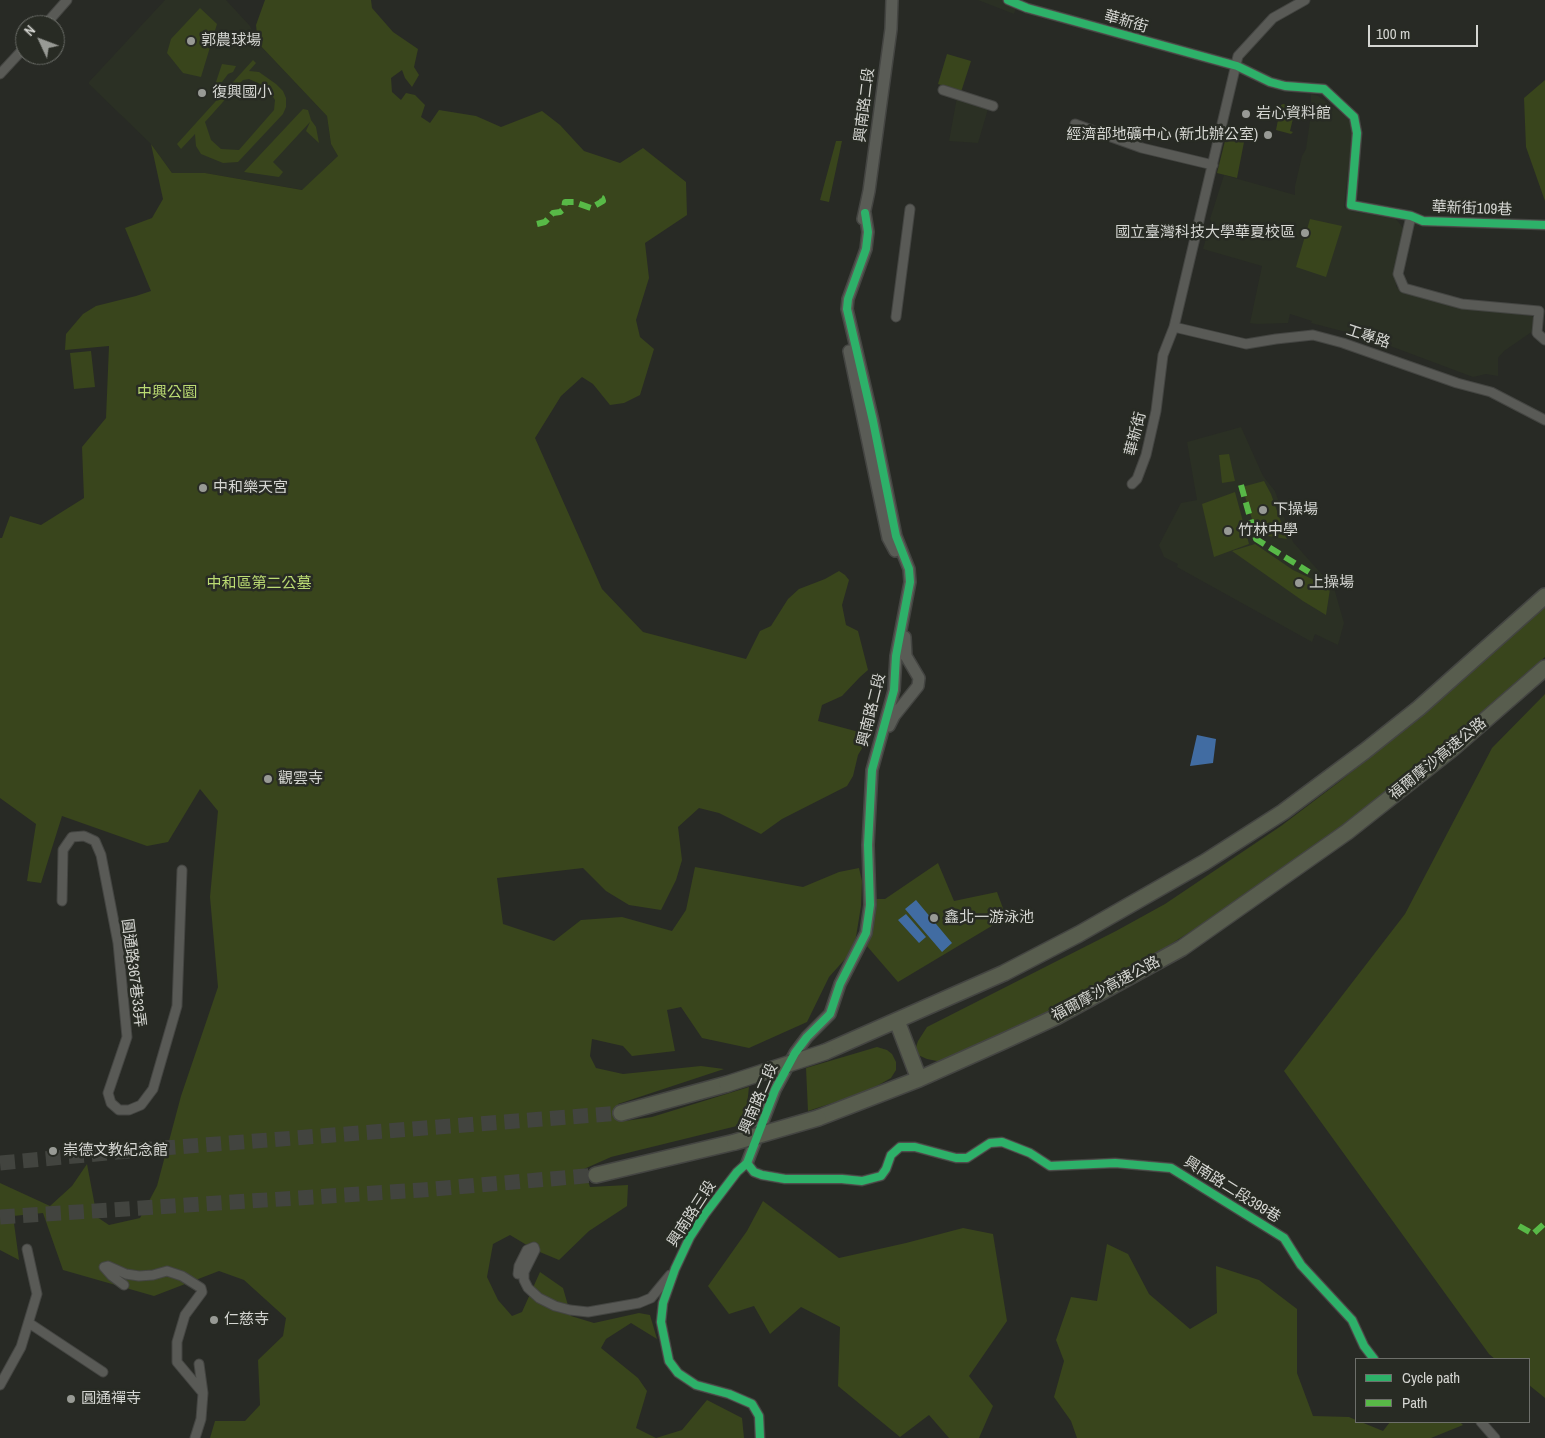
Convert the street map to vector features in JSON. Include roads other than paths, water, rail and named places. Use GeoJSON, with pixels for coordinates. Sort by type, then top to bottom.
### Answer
{"type":"FeatureCollection","features":[{"type":"Feature","properties":{"kind":"highway"},"geometry":{"type":"LineString","coordinates":[[622,1113],[727,1084],[825,1052],[1004,973],[1079,934],[1211,858],[1283,812],[1419,708],[1545,596]]}},
{"type":"Feature","properties":{"kind":"highway","name":"福爾摩沙高速公路"},"geometry":{"type":"LineString","coordinates":[[596,1175],[735,1142],[818,1118],[919,1079],[1056,1017],[1182,948],[1347,832],[1452,749],[1545,668]]}},
{"type":"Feature","properties":{"kind":"highway"},"geometry":{"type":"LineString","coordinates":[[897,1021],[919,1079]]}},
{"type":"Feature","properties":{"kind":"street"},"geometry":{"type":"LineString","coordinates":[[54,15],[67,0]]}},
{"type":"Feature","properties":{"kind":"street","name":"興南路二段"},"geometry":{"type":"LineString","coordinates":[[747,1163],[775,1090],[795,1053],[807,1036],[830,1014],[840,984],[866,933],[870,905],[868,846],[872,770],[876,749],[894,690],[896,656],[906,599],[897,555],[888,538],[840,311],[840,299],[856,258],[865,214],[891,29],[892,0]]}},
{"type":"Feature","properties":{"kind":"street","name":"華新街"},"geometry":{"type":"LineString","coordinates":[[1008,0],[1028,8],[1237,66],[1174,327],[1163,355],[1156,410],[1146,456],[1138,479],[1132,484]]}},
{"type":"Feature","properties":{"kind":"street"},"geometry":{"type":"LineString","coordinates":[[1237,66],[1238,56],[1273,18],[1305,0]]}},
{"type":"Feature","properties":{"kind":"street"},"geometry":{"type":"LineString","coordinates":[[0,74],[15,58]]}},
{"type":"Feature","properties":{"kind":"street","name":"華新街109巷"},"geometry":{"type":"LineString","coordinates":[[1237,66],[1270,82],[1285,86],[1324,90],[1354,117],[1357,133],[1351,205],[1411,216],[1423,221],[1545,225]]}},
{"type":"Feature","properties":{"kind":"street"},"geometry":{"type":"LineString","coordinates":[[943,90],[993,106]]}},
{"type":"Feature","properties":{"kind":"street"},"geometry":{"type":"LineString","coordinates":[[1075,124],[1142,148],[1213,165]]}},
{"type":"Feature","properties":{"kind":"street"},"geometry":{"type":"LineString","coordinates":[[896,317],[910,209]]}},
{"type":"Feature","properties":{"kind":"street"},"geometry":{"type":"LineString","coordinates":[[1411,216],[1398,274],[1404,288],[1462,304],[1539,311],[1537,333],[1545,340]]}},
{"type":"Feature","properties":{"kind":"street","name":"工專路"},"geometry":{"type":"LineString","coordinates":[[1174,327],[1246,344],[1313,335],[1343,343],[1457,383],[1491,392],[1545,420]]}},
{"type":"Feature","properties":{"kind":"street","name":"興南路二段"},"geometry":{"type":"LineString","coordinates":[[876,749],[894,716],[918,686],[919,678],[906,656],[904,614]]}},
{"type":"Feature","properties":{"kind":"street","name":"圓通路367巷33弄"},"geometry":{"type":"LineString","coordinates":[[62,901],[63,850],[72,837],[84,836],[95,840],[101,855],[118,943],[127,1037],[108,1093],[111,1103],[119,1110],[129,1110],[141,1104],[153,1089],[177,1006],[182,870]]}},
{"type":"Feature","properties":{"kind":"street","name":"興南路二段399巷"},"geometry":{"type":"LineString","coordinates":[[747,1163],[754,1172],[762,1175],[785,1178],[862,1181],[880,1176],[886,1169],[891,1155],[900,1147],[915,1147],[956,1158],[967,1158],[990,1143],[1002,1142],[1030,1153],[1050,1166],[1116,1163],[1171,1168],[1284,1238],[1301,1265],[1352,1320],[1364,1346],[1373,1358]]}},
{"type":"Feature","properties":{"kind":"street","name":"興南路三段"},"geometry":{"type":"LineString","coordinates":[[747,1163],[737,1172],[690,1237],[675,1269],[663,1303],[661,1322],[669,1361],[678,1373],[696,1384],[752,1404],[759,1416],[760,1438]]}},
{"type":"Feature","properties":{"kind":"street"},"geometry":{"type":"LineString","coordinates":[[518,1274],[519,1266],[527,1250],[534,1247],[535,1250],[524,1272],[524,1280],[528,1288],[539,1298],[555,1306],[588,1312],[638,1303],[651,1298],[675,1269]]}},
{"type":"Feature","properties":{"kind":"street"},"geometry":{"type":"LineString","coordinates":[[0,1385],[22,1347],[37,1294],[27,1248]]}},
{"type":"Feature","properties":{"kind":"street"},"geometry":{"type":"LineString","coordinates":[[124,1285],[104,1267],[108,1266],[126,1274],[139,1276],[167,1271],[182,1276],[201,1288],[202,1292],[185,1315],[178,1342],[177,1362],[203,1393]]}},
{"type":"Feature","properties":{"kind":"street"},"geometry":{"type":"LineString","coordinates":[[29,1323],[103,1372]]}},
{"type":"Feature","properties":{"kind":"street"},"geometry":{"type":"LineString","coordinates":[[195,1438],[201,1419],[203,1393],[199,1364]]}},
{"type":"Feature","properties":{"kind":"street"},"geometry":{"type":"LineString","coordinates":[[1482,1423],[1494,1438]]}},
{"type":"Feature","properties":{"kind":"water"},"geometry":{"type":"Polygon","coordinates":[[[1197,735],[1216,739],[1213,763],[1190,766],[1197,735]]]}},
{"type":"Feature","properties":{"kind":"water"},"geometry":{"type":"Polygon","coordinates":[[[916,900],[952,943],[942,952],[905,909],[916,900]]]}},
{"type":"Feature","properties":{"kind":"water"},"geometry":{"type":"Polygon","coordinates":[[[906,914],[926,937],[919,943],[898,920],[906,914]]]}},
{"type":"Feature","properties":{"kind":"tunnel"},"geometry":{"type":"LineString","coordinates":[[0,1163],[151,1149],[621,1113]]}},
{"type":"Feature","properties":{"kind":"tunnel"},"geometry":{"type":"LineString","coordinates":[[0,1217],[422,1190],[596,1175]]}},
{"type":"Feature","properties":{"kind":"place","name":"郭農球場"},"geometry":{"type":"Point","coordinates":[191,41]}},
{"type":"Feature","properties":{"kind":"place","name":"復興國小"},"geometry":{"type":"Point","coordinates":[202,93]}},
{"type":"Feature","properties":{"kind":"place","name":"岩心資料館"},"geometry":{"type":"Point","coordinates":[1246,114]}},
{"type":"Feature","properties":{"kind":"place","name":"經濟部地礦中心 (新北辦公室)"},"geometry":{"type":"Point","coordinates":[1268,135]}},
{"type":"Feature","properties":{"kind":"place","name":"國立臺灣科技大學華夏校區"},"geometry":{"type":"Point","coordinates":[1305,233]}},
{"type":"Feature","properties":{"kind":"place","name":"中和樂天宮"},"geometry":{"type":"Point","coordinates":[203,488]}},
{"type":"Feature","properties":{"kind":"place","name":"下操場"},"geometry":{"type":"Point","coordinates":[1263,510]}},
{"type":"Feature","properties":{"kind":"place","name":"竹林中學"},"geometry":{"type":"Point","coordinates":[1228,531]}},
{"type":"Feature","properties":{"kind":"place","name":"上操場"},"geometry":{"type":"Point","coordinates":[1299,583]}},
{"type":"Feature","properties":{"kind":"place","name":"觀雲寺"},"geometry":{"type":"Point","coordinates":[268,779]}},
{"type":"Feature","properties":{"kind":"place","name":"鑫北一游泳池"},"geometry":{"type":"Point","coordinates":[934,918]}},
{"type":"Feature","properties":{"kind":"place","name":"崇德文教紀念館"},"geometry":{"type":"Point","coordinates":[53,1151]}},
{"type":"Feature","properties":{"kind":"place","name":"仁慈寺"},"geometry":{"type":"Point","coordinates":[214,1320]}},
{"type":"Feature","properties":{"kind":"place","name":"圓通禪寺"},"geometry":{"type":"Point","coordinates":[71,1399]}},
{"type":"Feature","properties":{"kind":"park label","name":"中興公園"},"geometry":{"type":"Point","coordinates":[167,393]}},
{"type":"Feature","properties":{"kind":"park label","name":"中和區第二公墓"},"geometry":{"type":"Point","coordinates":[259,584]}}]}
